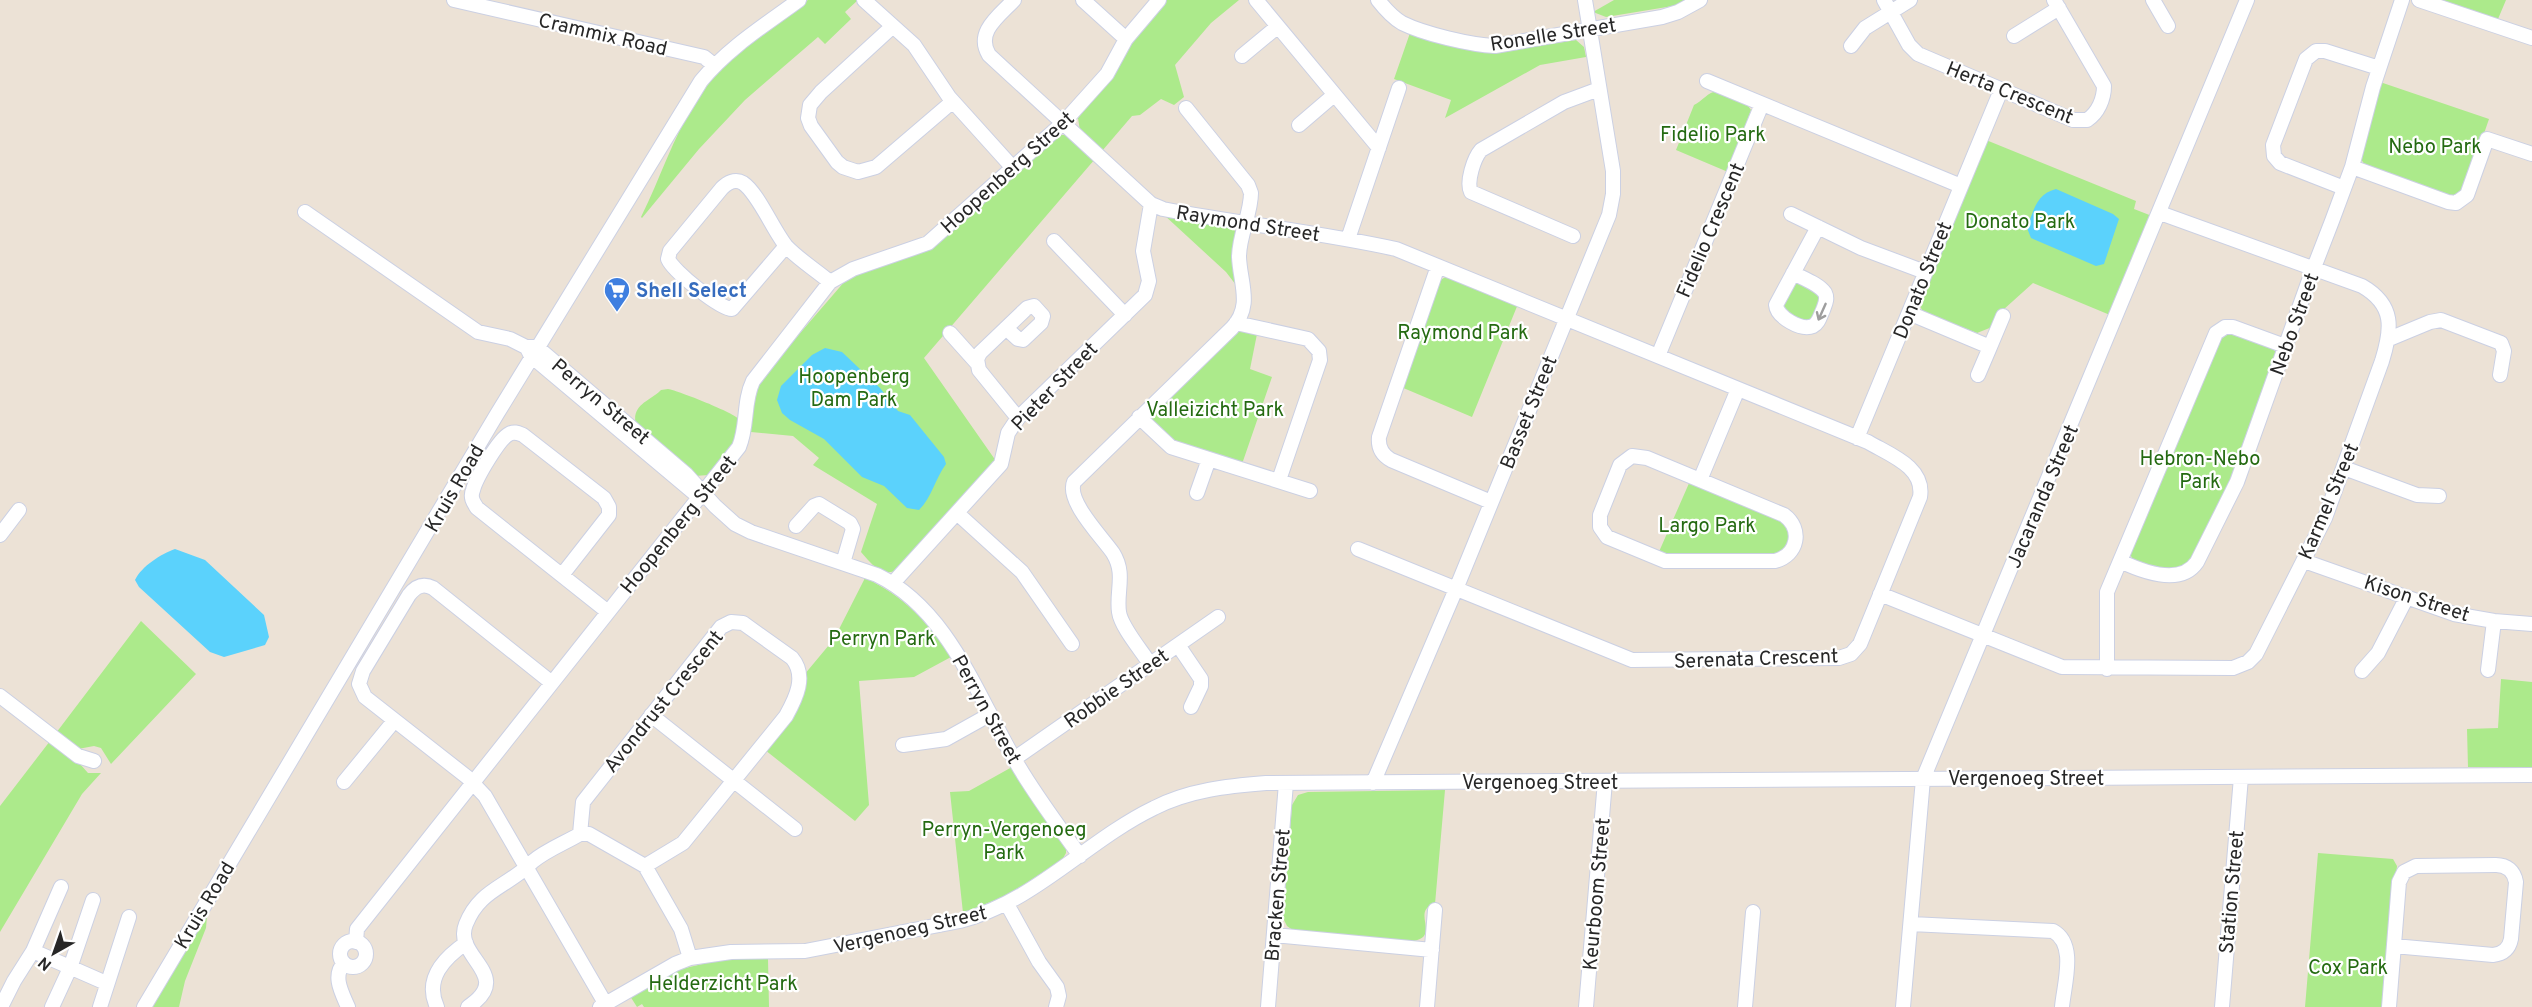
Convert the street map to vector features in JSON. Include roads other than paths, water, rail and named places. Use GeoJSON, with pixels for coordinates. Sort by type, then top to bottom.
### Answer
{"type":"FeatureCollection","features":[{"type":"Feature","properties":{"kind":"street","name":"Crammix Road"},"geometry":{"type":"LineString","coordinates":[[454,0],[704,57],[714,65]]}},
{"type":"Feature","properties":{"kind":"street","name":"Kruis Road"},"geometry":{"type":"LineString","coordinates":[[144,1007],[531,350],[701,81],[714,65],[799,0]]}},
{"type":"Feature","properties":{"kind":"street"},"geometry":{"type":"LineString","coordinates":[[864,0],[922,55],[952,102],[1013,168]]}},
{"type":"Feature","properties":{"kind":"street"},"geometry":{"type":"LineString","coordinates":[[1083,0],[1126,39]]}},
{"type":"Feature","properties":{"kind":"street","name":"Hoopenberg Street"},"geometry":{"type":"LineString","coordinates":[[356,942],[357,929],[471,782],[739,447],[743,435],[748,393],[753,381],[830,282],[853,269],[928,243],[1063,123],[1107,74],[1126,39],[1159,0]]}},
{"type":"Feature","properties":{"kind":"street"},"geometry":{"type":"LineString","coordinates":[[1256,0],[1379,148]]}},
{"type":"Feature","properties":{"kind":"street","name":"Ronelle Street"},"geometry":{"type":"LineString","coordinates":[[1378,0],[1391,15],[1409,26],[1479,45],[1495,46],[1669,15],[1700,0]]}},
{"type":"Feature","properties":{"kind":"street","name":"Basset Street"},"geometry":{"type":"LineString","coordinates":[[1373,783],[1456,589],[1605,226],[1611,205],[1613,171],[1585,0]]}},
{"type":"Feature","properties":{"kind":"street"},"geometry":{"type":"LineString","coordinates":[[1851,46],[1861,31],[1887,6],[1910,0]]}},
{"type":"Feature","properties":{"kind":"street"},"geometry":{"type":"LineString","coordinates":[[2153,0],[2168,26]]}},
{"type":"Feature","properties":{"kind":"street","name":"Jacaranda Street"},"geometry":{"type":"LineString","coordinates":[[1904,1007],[1923,779],[2247,0]]}},
{"type":"Feature","properties":{"kind":"street","name":"Nebo Street"},"geometry":{"type":"LineString","coordinates":[[2120,561],[2150,573],[2177,574],[2187,572],[2195,566],[2237,482],[2352,167],[2379,68],[2402,0]]}},
{"type":"Feature","properties":{"kind":"street"},"geometry":{"type":"LineString","coordinates":[[2419,0],[2532,38]]}},
{"type":"Feature","properties":{"kind":"street","name":"Raymond Street"},"geometry":{"type":"LineString","coordinates":[[1006,3],[986,30],[983,41],[989,55],[1150,204],[1163,209],[1246,225],[1348,239],[1396,249],[1567,318]]}},
{"type":"Feature","properties":{"kind":"street"},"geometry":{"type":"LineString","coordinates":[[2014,36],[2057,4]]}},
{"type":"Feature","properties":{"kind":"street","name":"Herta Crescent"},"geometry":{"type":"LineString","coordinates":[[1887,6],[1909,45],[1918,54],[2073,120],[2087,120],[2095,113],[2104,93],[2104,86],[2057,4]]}},
{"type":"Feature","properties":{"kind":"street"},"geometry":{"type":"LineString","coordinates":[[893,26],[821,92],[810,105],[808,118],[811,126],[837,162],[843,167],[858,172],[876,167],[952,102]]}},
{"type":"Feature","properties":{"kind":"street"},"geometry":{"type":"LineString","coordinates":[[1242,56],[1277,27]]}},
{"type":"Feature","properties":{"kind":"street"},"geometry":{"type":"LineString","coordinates":[[2344,188],[2280,164],[2274,156],[2273,145],[2306,59],[2312,53],[2325,51],[2379,68]]}},
{"type":"Feature","properties":{"kind":"street"},"geometry":{"type":"LineString","coordinates":[[1707,81],[1961,186]]}},
{"type":"Feature","properties":{"kind":"street"},"geometry":{"type":"LineString","coordinates":[[1348,239],[1399,88]]}},
{"type":"Feature","properties":{"kind":"street"},"geometry":{"type":"LineString","coordinates":[[1573,236],[1471,192],[1468,186],[1476,157],[1481,150],[1564,102],[1599,89]]}},
{"type":"Feature","properties":{"kind":"street","name":"Donato Street"},"geometry":{"type":"LineString","coordinates":[[1857,438],[2001,90]]}},
{"type":"Feature","properties":{"kind":"street"},"geometry":{"type":"LineString","coordinates":[[1299,125],[1334,95]]}},
{"type":"Feature","properties":{"kind":"street","name":"Fidelio Crescent"},"geometry":{"type":"LineString","coordinates":[[1658,356],[1762,104]]}},
{"type":"Feature","properties":{"kind":"street"},"geometry":{"type":"LineString","coordinates":[[1150,664],[1120,619],[1118,605],[1121,574],[1118,562],[1076,502],[1072,492],[1074,482],[1236,323],[1245,300],[1239,257],[1251,197],[1250,189],[1186,108]]}},
{"type":"Feature","properties":{"kind":"street"},"geometry":{"type":"LineString","coordinates":[[2352,167],[2456,203],[2467,195],[2487,139],[2532,154]]}},
{"type":"Feature","properties":{"kind":"street"},"geometry":{"type":"LineString","coordinates":[[786,246],[732,309],[721,306],[674,268],[668,259],[670,251],[722,188],[727,183],[736,181],[741,182],[749,190],[786,246],[830,282]]}},
{"type":"Feature","properties":{"kind":"street","name":"Pieter Street"},"geometry":{"type":"LineString","coordinates":[[893,583],[1001,464],[1008,433],[1018,418],[1146,295],[1149,281],[1143,251],[1150,204]]}},
{"type":"Feature","properties":{"kind":"street","name":"Perryn Street"},"geometry":{"type":"LineString","coordinates":[[305,212],[478,332],[510,339],[531,350],[742,529],[843,563],[893,583],[940,627],[1014,759],[1080,856]]}},
{"type":"Feature","properties":{"kind":"street","name":"Karmel Street"},"geometry":{"type":"LineString","coordinates":[[1880,594],[2054,666],[2106,669],[2232,668],[2243,664],[2256,654],[2325,518],[2389,339],[2387,315],[2374,295],[2361,286],[2160,213]]}},
{"type":"Feature","properties":{"kind":"street"},"geometry":{"type":"LineString","coordinates":[[1791,214],[1861,249],[1925,272]]}},
{"type":"Feature","properties":{"kind":"street"},"geometry":{"type":"LineString","coordinates":[[1793,273],[1818,227]]}},
{"type":"Feature","properties":{"kind":"street"},"geometry":{"type":"LineString","coordinates":[[1054,242],[1125,315]]}},
{"type":"Feature","properties":{"kind":"street"},"geometry":{"type":"LineString","coordinates":[[1438,266],[1379,445],[1382,453],[1391,460],[1491,502]]}},
{"type":"Feature","properties":{"kind":"street"},"geometry":{"type":"LineString","coordinates":[[1909,313],[1990,347]]}},
{"type":"Feature","properties":{"kind":"street"},"geometry":{"type":"LineString","coordinates":[[1978,375],[2002,316]]}},
{"type":"Feature","properties":{"kind":"street","name":"Serenata Crescent"},"geometry":{"type":"LineString","coordinates":[[1358,549],[1620,656],[1646,662],[1845,657],[1854,651],[1860,644],[1920,497],[1920,484],[1916,474],[1908,466],[1857,438],[1567,318]]}},
{"type":"Feature","properties":{"kind":"street"},"geometry":{"type":"LineString","coordinates":[[2389,339],[2433,320],[2445,321],[2501,344],[2504,351],[2500,375]]}},
{"type":"Feature","properties":{"kind":"street"},"geometry":{"type":"LineString","coordinates":[[1236,323],[1308,339],[1319,351],[1320,360],[1279,480]]}},
{"type":"Feature","properties":{"kind":"street"},"geometry":{"type":"LineString","coordinates":[[2106,669],[2106,596],[2216,333],[2225,327],[2233,327],[2285,346]]}},
{"type":"Feature","properties":{"kind":"street"},"geometry":{"type":"LineString","coordinates":[[976,362],[980,353],[1006,328]]}},
{"type":"Feature","properties":{"kind":"street"},"geometry":{"type":"LineString","coordinates":[[950,333],[976,362],[979,370],[1018,418]]}},
{"type":"Feature","properties":{"kind":"street"},"geometry":{"type":"LineString","coordinates":[[1700,480],[1738,389]]}},
{"type":"Feature","properties":{"kind":"street"},"geometry":{"type":"LineString","coordinates":[[1139,417],[1171,447],[1310,491]]}},
{"type":"Feature","properties":{"kind":"street"},"geometry":{"type":"LineString","coordinates":[[562,575],[609,515],[609,507],[604,498],[523,435],[510,433],[499,443],[472,490],[473,502],[562,575],[608,612]]}},
{"type":"Feature","properties":{"kind":"street"},"geometry":{"type":"LineString","coordinates":[[1642,456],[1700,480],[1788,518],[1796,532],[1796,543],[1791,552],[1775,561],[1671,562],[1655,558],[1610,539],[1602,531],[1600,515],[1620,465],[1627,459],[1642,456]]}},
{"type":"Feature","properties":{"kind":"street"},"geometry":{"type":"LineString","coordinates":[[1197,493],[1209,459]]}},
{"type":"Feature","properties":{"kind":"street"},"geometry":{"type":"LineString","coordinates":[[2344,468],[2417,495],[2439,496]]}},
{"type":"Feature","properties":{"kind":"street"},"geometry":{"type":"LineString","coordinates":[[796,526],[819,504],[850,523],[853,529],[843,563]]}},
{"type":"Feature","properties":{"kind":"street"},"geometry":{"type":"LineString","coordinates":[[0,535],[20,510]]}},
{"type":"Feature","properties":{"kind":"street"},"geometry":{"type":"LineString","coordinates":[[957,513],[1022,572],[1072,644]]}},
{"type":"Feature","properties":{"kind":"street","name":"Kison Street"},"geometry":{"type":"LineString","coordinates":[[2304,561],[2454,614],[2494,621],[2532,624]]}},
{"type":"Feature","properties":{"kind":"street"},"geometry":{"type":"LineString","coordinates":[[552,683],[434,588],[422,585],[413,590],[360,677],[361,691],[365,697],[471,782],[485,796],[603,1005]]}},
{"type":"Feature","properties":{"kind":"street"},"geometry":{"type":"LineString","coordinates":[[2362,671],[2378,653],[2407,597]]}},
{"type":"Feature","properties":{"kind":"street","name":"Robbie Street"},"geometry":{"type":"LineString","coordinates":[[1014,759],[1218,617]]}},
{"type":"Feature","properties":{"kind":"street"},"geometry":{"type":"LineString","coordinates":[[2488,670],[2493,647],[2494,621]]}},
{"type":"Feature","properties":{"kind":"street","name":"Avondrust Crescent"},"geometry":{"type":"LineString","coordinates":[[580,834],[582,802],[726,624],[743,623],[797,664],[800,678],[790,708],[683,843],[645,866]]}},
{"type":"Feature","properties":{"kind":"street"},"geometry":{"type":"LineString","coordinates":[[1178,645],[1201,679],[1201,686],[1191,707]]}},
{"type":"Feature","properties":{"kind":"street"},"geometry":{"type":"LineString","coordinates":[[0,696],[78,756],[94,761]]}},
{"type":"Feature","properties":{"kind":"street"},"geometry":{"type":"LineString","coordinates":[[651,715],[795,829]]}},
{"type":"Feature","properties":{"kind":"street"},"geometry":{"type":"LineString","coordinates":[[903,745],[946,739],[989,715]]}},
{"type":"Feature","properties":{"kind":"street"},"geometry":{"type":"LineString","coordinates":[[344,782],[394,721]]}},
{"type":"Feature","properties":{"kind":"street","name":"Vergenoeg Street"},"geometry":{"type":"LineString","coordinates":[[603,1005],[675,964],[690,958],[731,952],[815,950],[960,921],[1007,904],[1139,816],[1172,800],[1227,787],[1286,783],[2532,775]]}},
{"type":"Feature","properties":{"kind":"street","name":"Station Street"},"geometry":{"type":"LineString","coordinates":[[2222,1007],[2241,777]]}},
{"type":"Feature","properties":{"kind":"street","name":"Keurboom Street"},"geometry":{"type":"LineString","coordinates":[[1586,1007],[1605,781]]}},
{"type":"Feature","properties":{"kind":"street","name":"Bracken Street"},"geometry":{"type":"LineString","coordinates":[[1268,1007],[1286,783]]}},
{"type":"Feature","properties":{"kind":"street"},"geometry":{"type":"LineString","coordinates":[[468,1007],[480,999],[486,983],[485,974],[464,936],[466,924],[477,905],[489,891],[527,867],[532,861],[580,834],[589,834],[645,866],[681,929],[690,958]]}},
{"type":"Feature","properties":{"kind":"street"},"geometry":{"type":"LineString","coordinates":[[2389,1007],[2399,882],[2401,875],[2407,869],[2416,866],[2500,865],[2508,868],[2513,874],[2516,882],[2511,939],[2508,947],[2502,953],[2493,955],[2394,946]]}},
{"type":"Feature","properties":{"kind":"street"},"geometry":{"type":"LineString","coordinates":[[1,1006],[33,951],[61,887]]}},
{"type":"Feature","properties":{"kind":"street"},"geometry":{"type":"LineString","coordinates":[[52,1007],[70,968],[93,900]]}},
{"type":"Feature","properties":{"kind":"street"},"geometry":{"type":"LineString","coordinates":[[1007,904],[1039,962],[1057,987],[1059,996],[1056,1007]]}},
{"type":"Feature","properties":{"kind":"street"},"geometry":{"type":"LineString","coordinates":[[1427,1007],[1435,910]]}},
{"type":"Feature","properties":{"kind":"street"},"geometry":{"type":"LineString","coordinates":[[1745,1007],[1753,912]]}},
{"type":"Feature","properties":{"kind":"street"},"geometry":{"type":"LineString","coordinates":[[100,1007],[129,917]]}},
{"type":"Feature","properties":{"kind":"street"},"geometry":{"type":"LineString","coordinates":[[1911,924],[2053,931],[2062,937],[2067,947],[2062,1007]]}},
{"type":"Feature","properties":{"kind":"street"},"geometry":{"type":"LineString","coordinates":[[1274,935],[1432,950]]}},
{"type":"Feature","properties":{"kind":"street"},"geometry":{"type":"LineString","coordinates":[[350,941],[356,942],[365,949],[363,962],[356,966],[344,963],[340,955],[342,946],[350,941]]}},
{"type":"Feature","properties":{"kind":"street"},"geometry":{"type":"LineString","coordinates":[[437,1007],[431,992],[435,975],[451,953],[466,943]]}},
{"type":"Feature","properties":{"kind":"street"},"geometry":{"type":"LineString","coordinates":[[33,951],[106,983]]}},
{"type":"Feature","properties":{"kind":"street"},"geometry":{"type":"LineString","coordinates":[[343,999],[338,969],[344,963]]}},
{"type":"Feature","properties":{"kind":"water"},"geometry":{"type":"Polygon","coordinates":[[[2056,189],[2113,214],[2119,219],[2104,264],[2096,266],[2031,238],[2027,228],[2034,209],[2044,195],[2056,189]]]}},
{"type":"Feature","properties":{"kind":"water"},"geometry":{"type":"Polygon","coordinates":[[[825,348],[842,352],[880,388],[898,411],[910,415],[944,457],[946,464],[919,510],[907,508],[884,486],[862,477],[824,439],[782,413],[777,400],[781,386],[812,355],[825,348]]]}},
{"type":"Feature","properties":{"kind":"water"},"geometry":{"type":"Polygon","coordinates":[[[175,549],[205,560],[264,615],[269,637],[265,645],[224,657],[210,652],[139,587],[135,580],[142,570],[158,557],[175,549]]]}},
{"type":"Feature","properties":{"kind":"place","name":"Shell Select"},"geometry":{"type":"Point","coordinates":[617,313]}},
{"type":"Feature","properties":{"kind":"park label","name":"Fidelio Park"},"geometry":{"type":"Point","coordinates":[1713,134]}},
{"type":"Feature","properties":{"kind":"park label","name":"Nebo Park"},"geometry":{"type":"Point","coordinates":[2435,146]}},
{"type":"Feature","properties":{"kind":"park label","name":"Donato Park"},"geometry":{"type":"Point","coordinates":[2020,221]}},
{"type":"Feature","properties":{"kind":"park label","name":"Raymond Park"},"geometry":{"type":"Point","coordinates":[1463,332]}},
{"type":"Feature","properties":{"kind":"park label","name":"Hoopenberg Dam Park"},"geometry":{"type":"Point","coordinates":[854,388]}},
{"type":"Feature","properties":{"kind":"park label","name":"Valleizicht Park"},"geometry":{"type":"Point","coordinates":[1215,409]}},
{"type":"Feature","properties":{"kind":"park label","name":"Hebron-Nebo Park"},"geometry":{"type":"Point","coordinates":[2200,470]}},
{"type":"Feature","properties":{"kind":"park label","name":"Largo Park"},"geometry":{"type":"Point","coordinates":[1707,525]}},
{"type":"Feature","properties":{"kind":"park label","name":"Perryn Park"},"geometry":{"type":"Point","coordinates":[882,638]}},
{"type":"Feature","properties":{"kind":"park label","name":"Perryn-Vergenoeg Park"},"geometry":{"type":"Point","coordinates":[1004,840]}},
{"type":"Feature","properties":{"kind":"park label","name":"Cox Park"},"geometry":{"type":"Point","coordinates":[2348,967]}},
{"type":"Feature","properties":{"kind":"park label","name":"Helderzicht Park"},"geometry":{"type":"Point","coordinates":[723,983]}}]}
